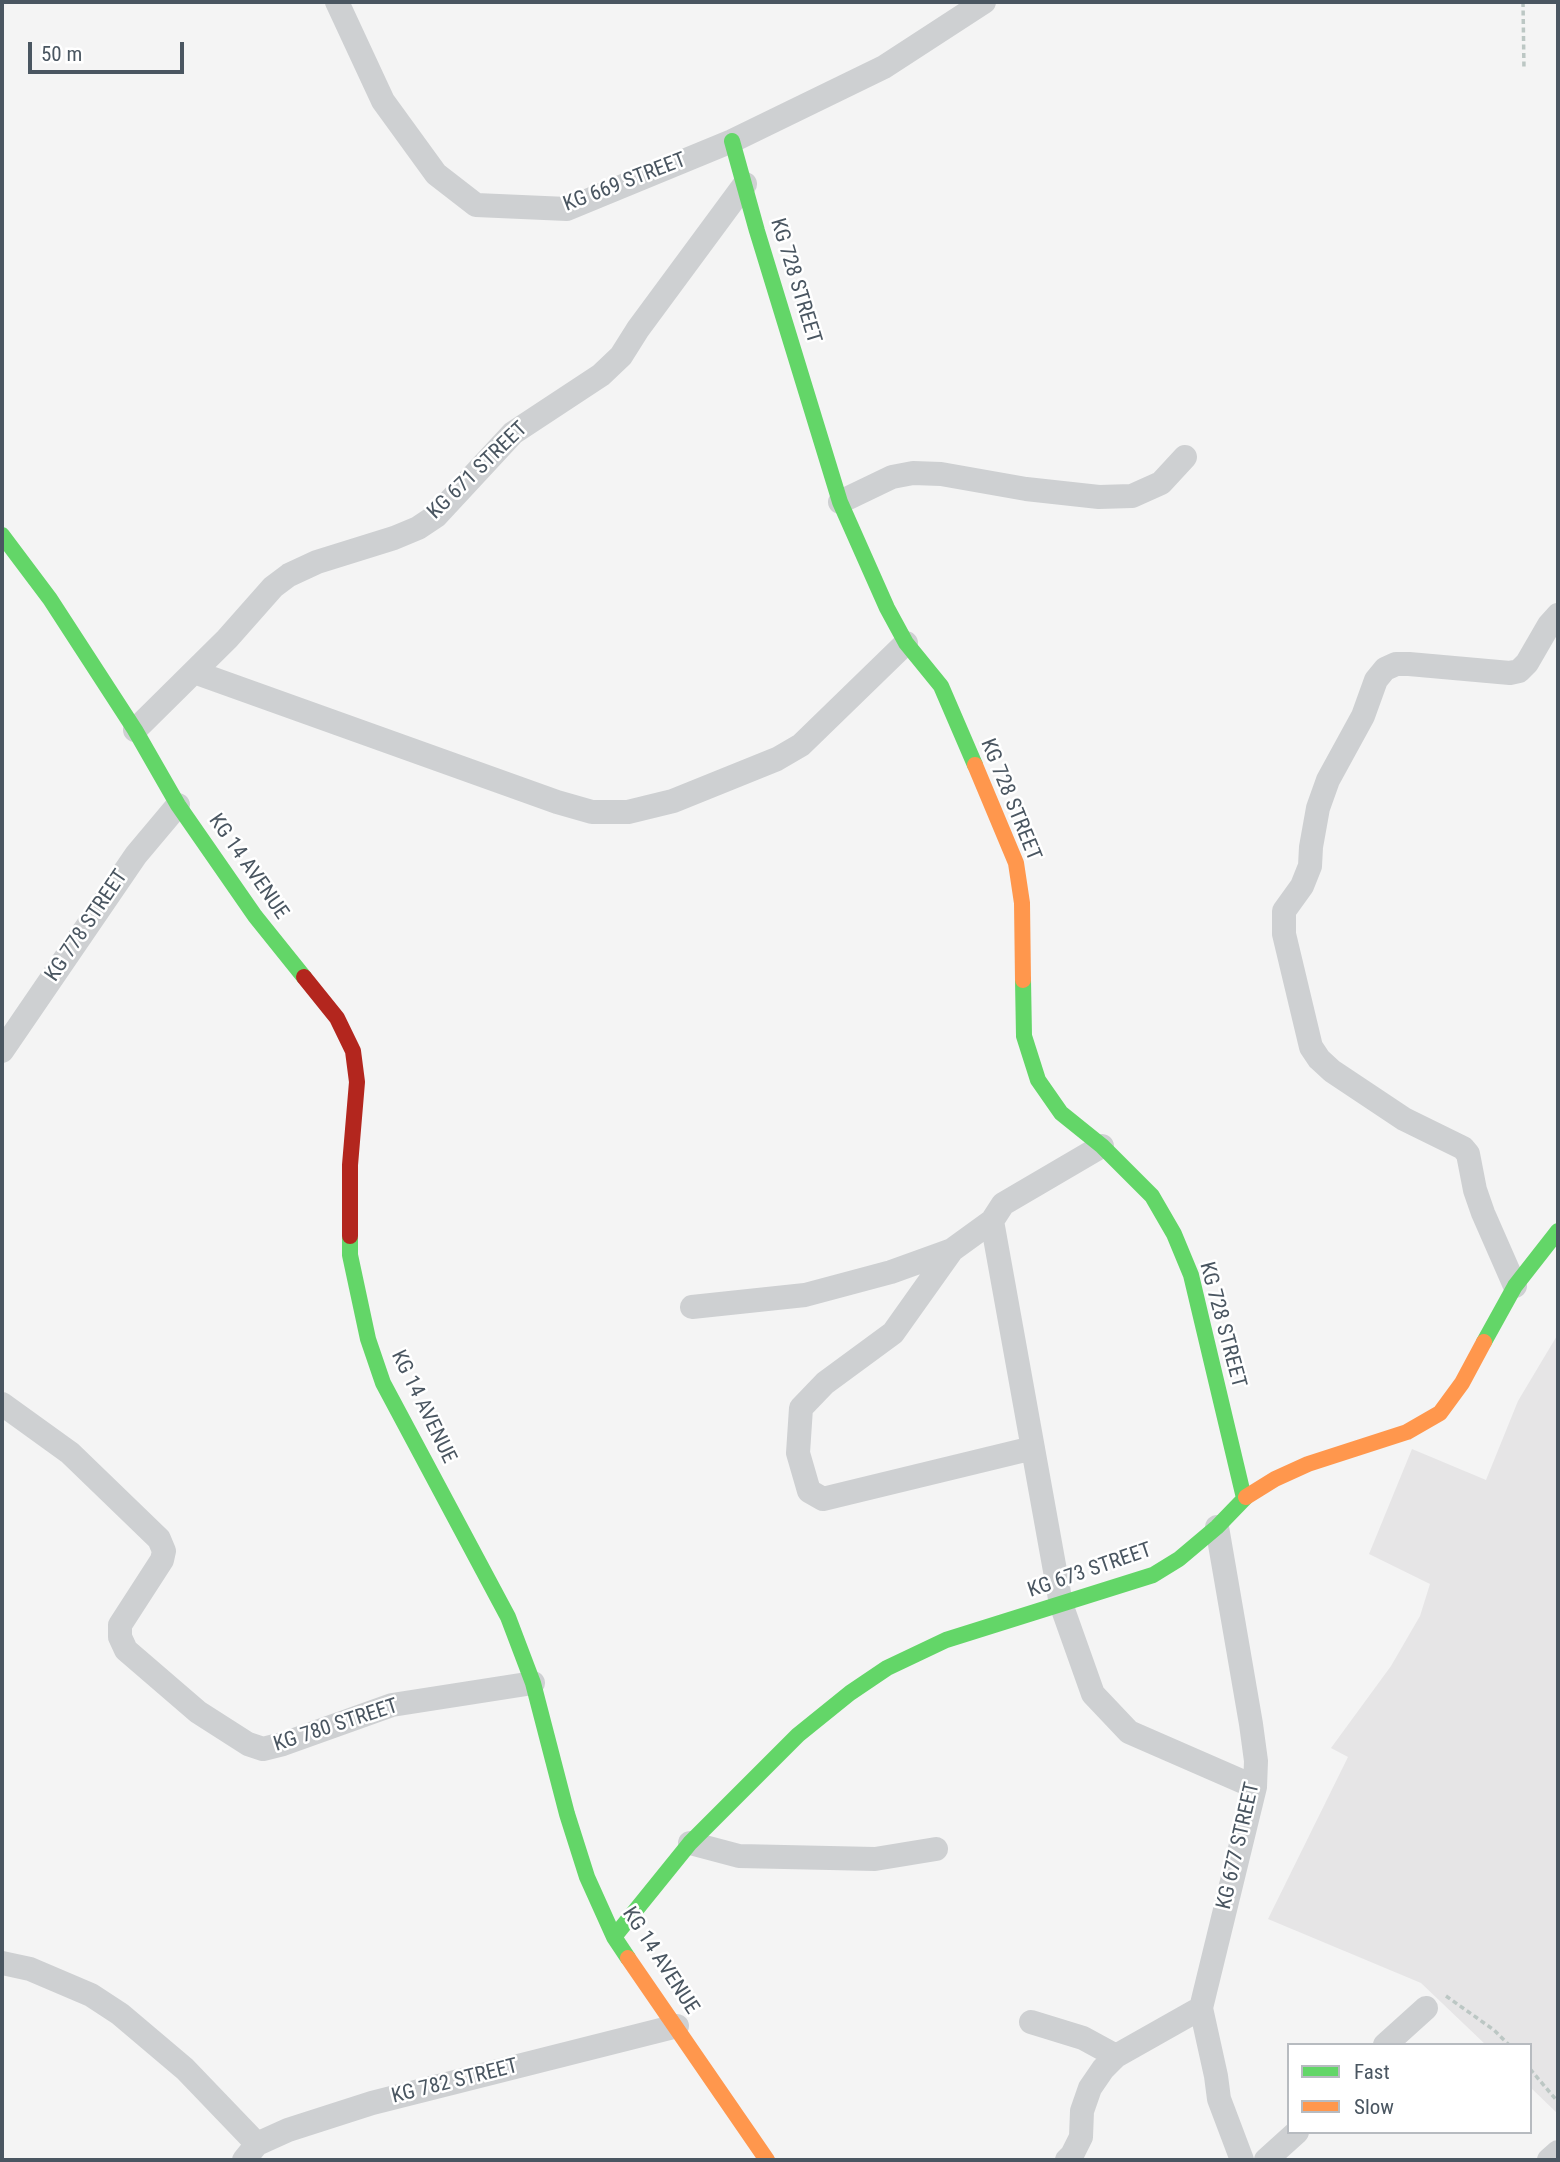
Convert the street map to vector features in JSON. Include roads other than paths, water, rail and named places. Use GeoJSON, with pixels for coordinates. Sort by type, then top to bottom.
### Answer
{"type":"FeatureCollection","features":[{"type":"Feature","properties":{"kind":"street","name":"KG 669 STREET"},"geometry":{"type":"LineString","coordinates":[[337,2],[383,101],[436,174],[476,205],[567,209],[732,141],[884,67],[984,2]]}},
{"type":"Feature","properties":{"kind":"street","name":"KG 728 STREET"},"geometry":{"type":"LineString","coordinates":[[732,141],[840,502],[887,608],[906,643],[941,686],[1016,863],[1022,903],[1024,1036],[1038,1080],[1061,1113],[1102,1146],[1152,1196],[1174,1234],[1191,1275],[1244,1498]]}},
{"type":"Feature","properties":{"kind":"street","name":"KG 671 STREET"},"geometry":{"type":"LineString","coordinates":[[135,730],[227,639],[273,587],[289,575],[317,562],[394,538],[436,516],[513,433],[601,375],[621,356],[745,184]]}},
{"type":"Feature","properties":{"kind":"street"},"geometry":{"type":"LineString","coordinates":[[840,502],[892,477],[913,473],[941,474],[1026,489],[1099,497],[1132,496],[1161,483],[1185,457]]}},
{"type":"Feature","properties":{"kind":"street","name":"KG 14 AVENUE"},"geometry":{"type":"LineString","coordinates":[[2,535],[50,599],[135,730],[178,804],[256,916],[337,1018],[353,1051],[357,1082],[350,1165],[350,1255],[368,1339],[383,1383],[502,1604],[533,1683],[587,1877],[614,1937],[767,2160]]}},
{"type":"Feature","properties":{"kind":"street"},"geometry":{"type":"LineString","coordinates":[[1515,1286],[1483,1213],[1468,1154],[1463,1148],[1404,1119],[1332,1071],[1311,1047],[1284,934],[1284,911],[1302,886],[1310,866],[1318,808],[1328,780],[1363,716],[1376,680],[1385,670],[1396,664],[1409,664],[1510,673],[1519,671],[1558,615]]}},
{"type":"Feature","properties":{"kind":"street"},"geometry":{"type":"LineString","coordinates":[[194,672],[557,802],[592,812],[628,812],[673,801],[777,759],[801,745],[906,643]]}},
{"type":"Feature","properties":{"kind":"street","name":"KG 778 STREET"},"geometry":{"type":"LineString","coordinates":[[2,1051],[136,855],[178,804]]}},
{"type":"Feature","properties":{"kind":"street"},"geometry":{"type":"LineString","coordinates":[[692,1307],[805,1295],[891,1272],[952,1250],[992,1221],[1003,1204],[1102,1146]]}},
{"type":"Feature","properties":{"kind":"street"},"geometry":{"type":"LineString","coordinates":[[992,1221],[1061,1604],[1093,1694],[1129,1732],[1255,1787]]}},
{"type":"Feature","properties":{"kind":"street","name":"KG 673 STREET"},"geometry":{"type":"LineString","coordinates":[[614,1937],[690,1843],[797,1735],[887,1668],[946,1640],[1153,1575],[1179,1559],[1217,1527],[1244,1498],[1308,1464],[1407,1432],[1440,1413],[1462,1383],[1515,1286],[1558,1231]]}},
{"type":"Feature","properties":{"kind":"street"},"geometry":{"type":"LineString","coordinates":[[952,1250],[893,1333],[825,1383],[801,1408],[798,1454],[809,1491],[823,1499],[1033,1448]]}},
{"type":"Feature","properties":{"kind":"street","name":"KG 780 STREET"},"geometry":{"type":"LineString","coordinates":[[2,1404],[70,1452],[159,1539],[164,1550],[162,1560],[120,1625],[120,1637],[126,1650],[198,1712],[248,1744],[263,1749],[283,1744],[391,1705],[533,1683]]}},
{"type":"Feature","properties":{"kind":"street","name":"KG 677 STREET"},"geometry":{"type":"LineString","coordinates":[[1217,1527],[1256,1760],[1255,1787],[1201,2008],[1219,2099],[1242,2160]]}},
{"type":"Feature","properties":{"kind":"street"},"geometry":{"type":"LineString","coordinates":[[690,1843],[739,1856],[875,1859],[936,1849]]}},
{"type":"Feature","properties":{"kind":"street"},"geometry":{"type":"LineString","coordinates":[[2,1963],[30,1969],[91,1995],[120,2014],[185,2069],[251,2152]]}},
{"type":"Feature","properties":{"kind":"street"},"geometry":{"type":"LineString","coordinates":[[1067,2160],[1081,2137],[1082,2111],[1090,2088],[1103,2069],[1116,2056],[1201,2008]]}},
{"type":"Feature","properties":{"kind":"street"},"geometry":{"type":"LineString","coordinates":[[1387,2043],[1426,2008]]}},
{"type":"Feature","properties":{"kind":"street"},"geometry":{"type":"LineString","coordinates":[[1031,2022],[1083,2038],[1116,2056]]}},
{"type":"Feature","properties":{"kind":"street","name":"KG 782 STREET"},"geometry":{"type":"LineString","coordinates":[[251,2152],[288,2130],[372,2103],[677,2026]]}},
{"type":"Feature","properties":{"kind":"street"},"geometry":{"type":"LineString","coordinates":[[1266,2160],[1295,2134]]}},
{"type":"Feature","properties":{"kind":"street"},"geometry":{"type":"LineString","coordinates":[[1549,2160],[1558,2152]]}}]}
